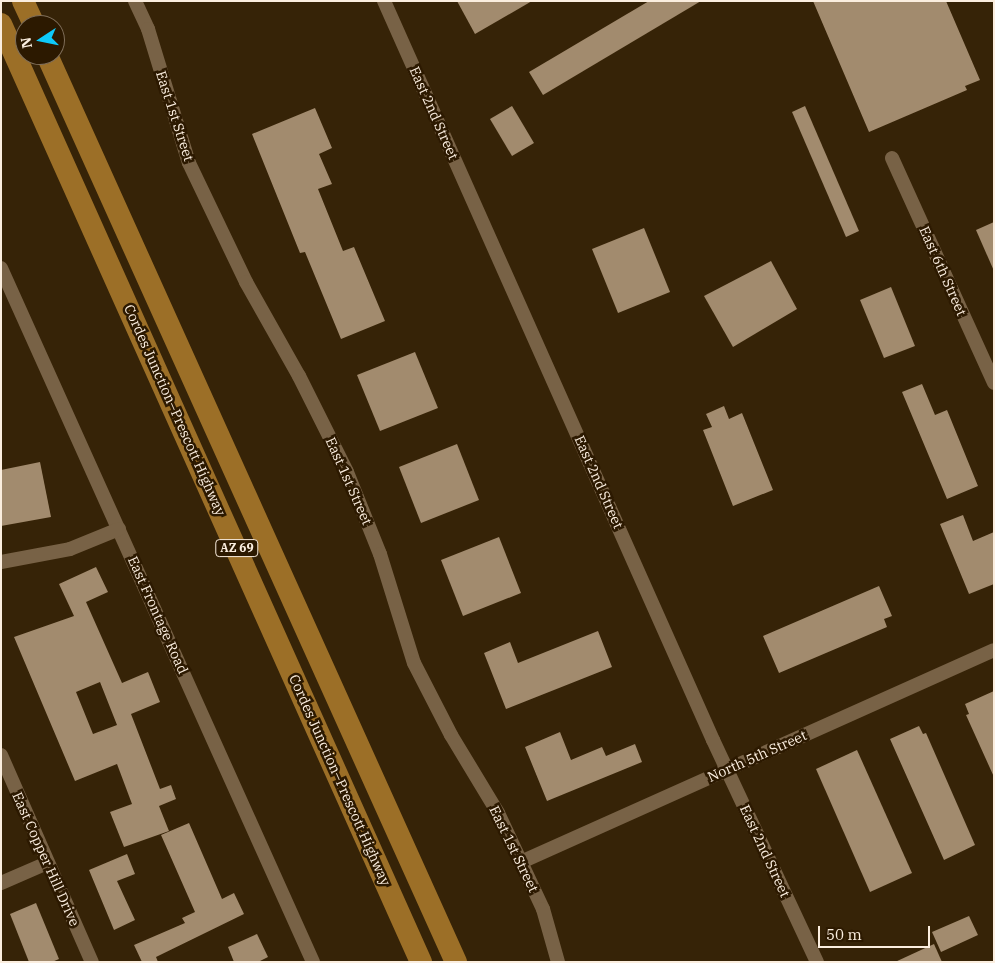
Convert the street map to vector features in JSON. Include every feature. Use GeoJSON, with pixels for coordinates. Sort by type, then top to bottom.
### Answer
{"type":"FeatureCollection","features":[{"type":"Feature","properties":{"kind":"main road"},"geometry":{"type":"LineString","coordinates":[[23,1],[29,15]]}},
{"type":"Feature","properties":{"kind":"main road","name":"Cordes Junction–Prescott Highway"},"geometry":{"type":"LineString","coordinates":[[1,24],[421,962]]}},
{"type":"Feature","properties":{"kind":"main road","name":"Cordes Junction–Prescott Highway"},"geometry":{"type":"LineString","coordinates":[[52,65],[456,962]]}},
{"type":"Feature","properties":{"kind":"street","name":"East 1st Street"},"geometry":{"type":"LineString","coordinates":[[135,1],[148,28],[189,163],[246,282],[299,376],[347,472],[380,554],[414,663],[451,735],[498,813],[543,909],[558,962]]}},
{"type":"Feature","properties":{"kind":"street","name":"East 2nd Street"},"geometry":{"type":"LineString","coordinates":[[384,1],[726,769],[818,962]]}},
{"type":"Feature","properties":{"kind":"street","name":"East 6th Street"},"geometry":{"type":"LineString","coordinates":[[892,158],[994,383]]}},
{"type":"Feature","properties":{"kind":"street","name":"East Frontage Road"},"geometry":{"type":"LineString","coordinates":[[3,275],[313,962]]}},
{"type":"Feature","properties":{"kind":"street"},"geometry":{"type":"LineString","coordinates":[[1,562],[70,548],[119,529]]}},
{"type":"Feature","properties":{"kind":"street","name":"North 5th Street"},"geometry":{"type":"LineString","coordinates":[[521,862],[994,650]]}},
{"type":"Feature","properties":{"kind":"street","name":"East Copper Hill Drive"},"geometry":{"type":"LineString","coordinates":[[1,756],[92,962]]}},
{"type":"Feature","properties":{"kind":"street"},"geometry":{"type":"LineString","coordinates":[[1,883],[48,863]]}},
{"type":"Feature","properties":{"kind":"building"},"geometry":{"type":"Polygon","coordinates":[[[457,1],[532,1],[475,34],[457,1]]]}},
{"type":"Feature","properties":{"kind":"building"},"geometry":{"type":"Polygon","coordinates":[[[649,1],[701,1],[543,95],[529,72],[649,1]]]}},
{"type":"Feature","properties":{"kind":"building"},"geometry":{"type":"Polygon","coordinates":[[[813,1],[946,1],[980,80],[965,86],[967,90],[869,132],[813,1]]]}},
{"type":"Feature","properties":{"kind":"building"},"geometry":{"type":"Polygon","coordinates":[[[512,106],[534,143],[512,156],[490,119],[512,106]]]}},
{"type":"Feature","properties":{"kind":"building"},"geometry":{"type":"Polygon","coordinates":[[[805,106],[859,231],[846,237],[792,112],[805,106]]]}},
{"type":"Feature","properties":{"kind":"building"},"geometry":{"type":"Polygon","coordinates":[[[315,108],[332,148],[319,154],[332,184],[318,189],[343,251],[354,247],[385,321],[341,339],[305,252],[300,253],[252,134],[315,108]]]}},
{"type":"Feature","properties":{"kind":"building"},"geometry":{"type":"Polygon","coordinates":[[[994,222],[994,271],[976,230],[994,222]]]}},
{"type":"Feature","properties":{"kind":"building"},"geometry":{"type":"Polygon","coordinates":[[[644,228],[670,292],[618,313],[592,249],[644,228]]]}},
{"type":"Feature","properties":{"kind":"building"},"geometry":{"type":"Polygon","coordinates":[[[771,261],[797,309],[733,347],[704,296],[771,261]]]}},
{"type":"Feature","properties":{"kind":"building"},"geometry":{"type":"Polygon","coordinates":[[[891,287],[915,346],[884,358],[860,300],[891,287]]]}},
{"type":"Feature","properties":{"kind":"building"},"geometry":{"type":"Polygon","coordinates":[[[415,352],[438,408],[380,431],[357,375],[415,352]]]}},
{"type":"Feature","properties":{"kind":"building"},"geometry":{"type":"Polygon","coordinates":[[[922,384],[935,415],[947,410],[978,486],[947,499],[902,392],[922,384]]]}},
{"type":"Feature","properties":{"kind":"building"},"geometry":{"type":"Polygon","coordinates":[[[724,406],[729,419],[742,413],[773,490],[733,506],[703,430],[712,427],[706,414],[724,406]]]}},
{"type":"Feature","properties":{"kind":"building"},"geometry":{"type":"Polygon","coordinates":[[[457,444],[479,500],[421,523],[399,467],[457,444]]]}},
{"type":"Feature","properties":{"kind":"building"},"geometry":{"type":"Polygon","coordinates":[[[40,462],[51,517],[1,526],[1,470],[40,462]]]}},
{"type":"Feature","properties":{"kind":"building"},"geometry":{"type":"Polygon","coordinates":[[[963,515],[973,541],[994,532],[994,584],[969,594],[940,524],[963,515]]]}},
{"type":"Feature","properties":{"kind":"building"},"geometry":{"type":"Polygon","coordinates":[[[499,537],[521,593],[463,616],[441,560],[499,537]]]}},
{"type":"Feature","properties":{"kind":"building"},"geometry":{"type":"Polygon","coordinates":[[[96,567],[108,592],[86,602],[122,683],[148,672],[160,702],[131,714],[160,789],[171,785],[176,799],[159,806],[169,831],[124,847],[110,812],[132,804],[117,764],[75,781],[14,637],[74,616],[59,584],[96,567]],[[100,682],[76,692],[93,734],[117,725],[100,682]]]}},
{"type":"Feature","properties":{"kind":"building"},"geometry":{"type":"Polygon","coordinates":[[[879,586],[892,616],[884,619],[887,627],[779,673],[763,636],[879,586]]]}},
{"type":"Feature","properties":{"kind":"building"},"geometry":{"type":"Polygon","coordinates":[[[598,631],[612,667],[506,709],[484,653],[510,642],[518,663],[598,631]]]}},
{"type":"Feature","properties":{"kind":"building"},"geometry":{"type":"Polygon","coordinates":[[[994,691],[994,777],[966,715],[969,714],[965,704],[994,691]]]}},
{"type":"Feature","properties":{"kind":"building"},"geometry":{"type":"Polygon","coordinates":[[[919,726],[923,734],[926,733],[975,845],[944,860],[890,739],[919,726]]]}},
{"type":"Feature","properties":{"kind":"building"},"geometry":{"type":"Polygon","coordinates":[[[560,732],[571,760],[602,747],[606,756],[635,744],[642,762],[547,801],[525,747],[560,732]]]}},
{"type":"Feature","properties":{"kind":"building"},"geometry":{"type":"Polygon","coordinates":[[[857,750],[912,873],[870,892],[816,769],[857,750]]]}},
{"type":"Feature","properties":{"kind":"building"},"geometry":{"type":"Polygon","coordinates":[[[189,823],[222,899],[234,893],[244,914],[156,957],[158,962],[142,962],[134,945],[185,923],[182,918],[195,912],[161,835],[189,823]]]}},
{"type":"Feature","properties":{"kind":"building"},"geometry":{"type":"Polygon","coordinates":[[[127,854],[135,874],[117,881],[135,920],[114,930],[89,870],[127,854]]]}},
{"type":"Feature","properties":{"kind":"building"},"geometry":{"type":"Polygon","coordinates":[[[36,903],[59,959],[52,962],[29,962],[10,914],[36,903]]]}},
{"type":"Feature","properties":{"kind":"building"},"geometry":{"type":"Polygon","coordinates":[[[969,916],[978,935],[941,952],[932,932],[969,916]]]}},
{"type":"Feature","properties":{"kind":"building"},"geometry":{"type":"Polygon","coordinates":[[[257,934],[268,957],[258,962],[234,962],[228,947],[257,934]]]}},
{"type":"Feature","properties":{"kind":"building"},"geometry":{"type":"Polygon","coordinates":[[[934,944],[942,962],[895,962],[934,944]]]}}]}
